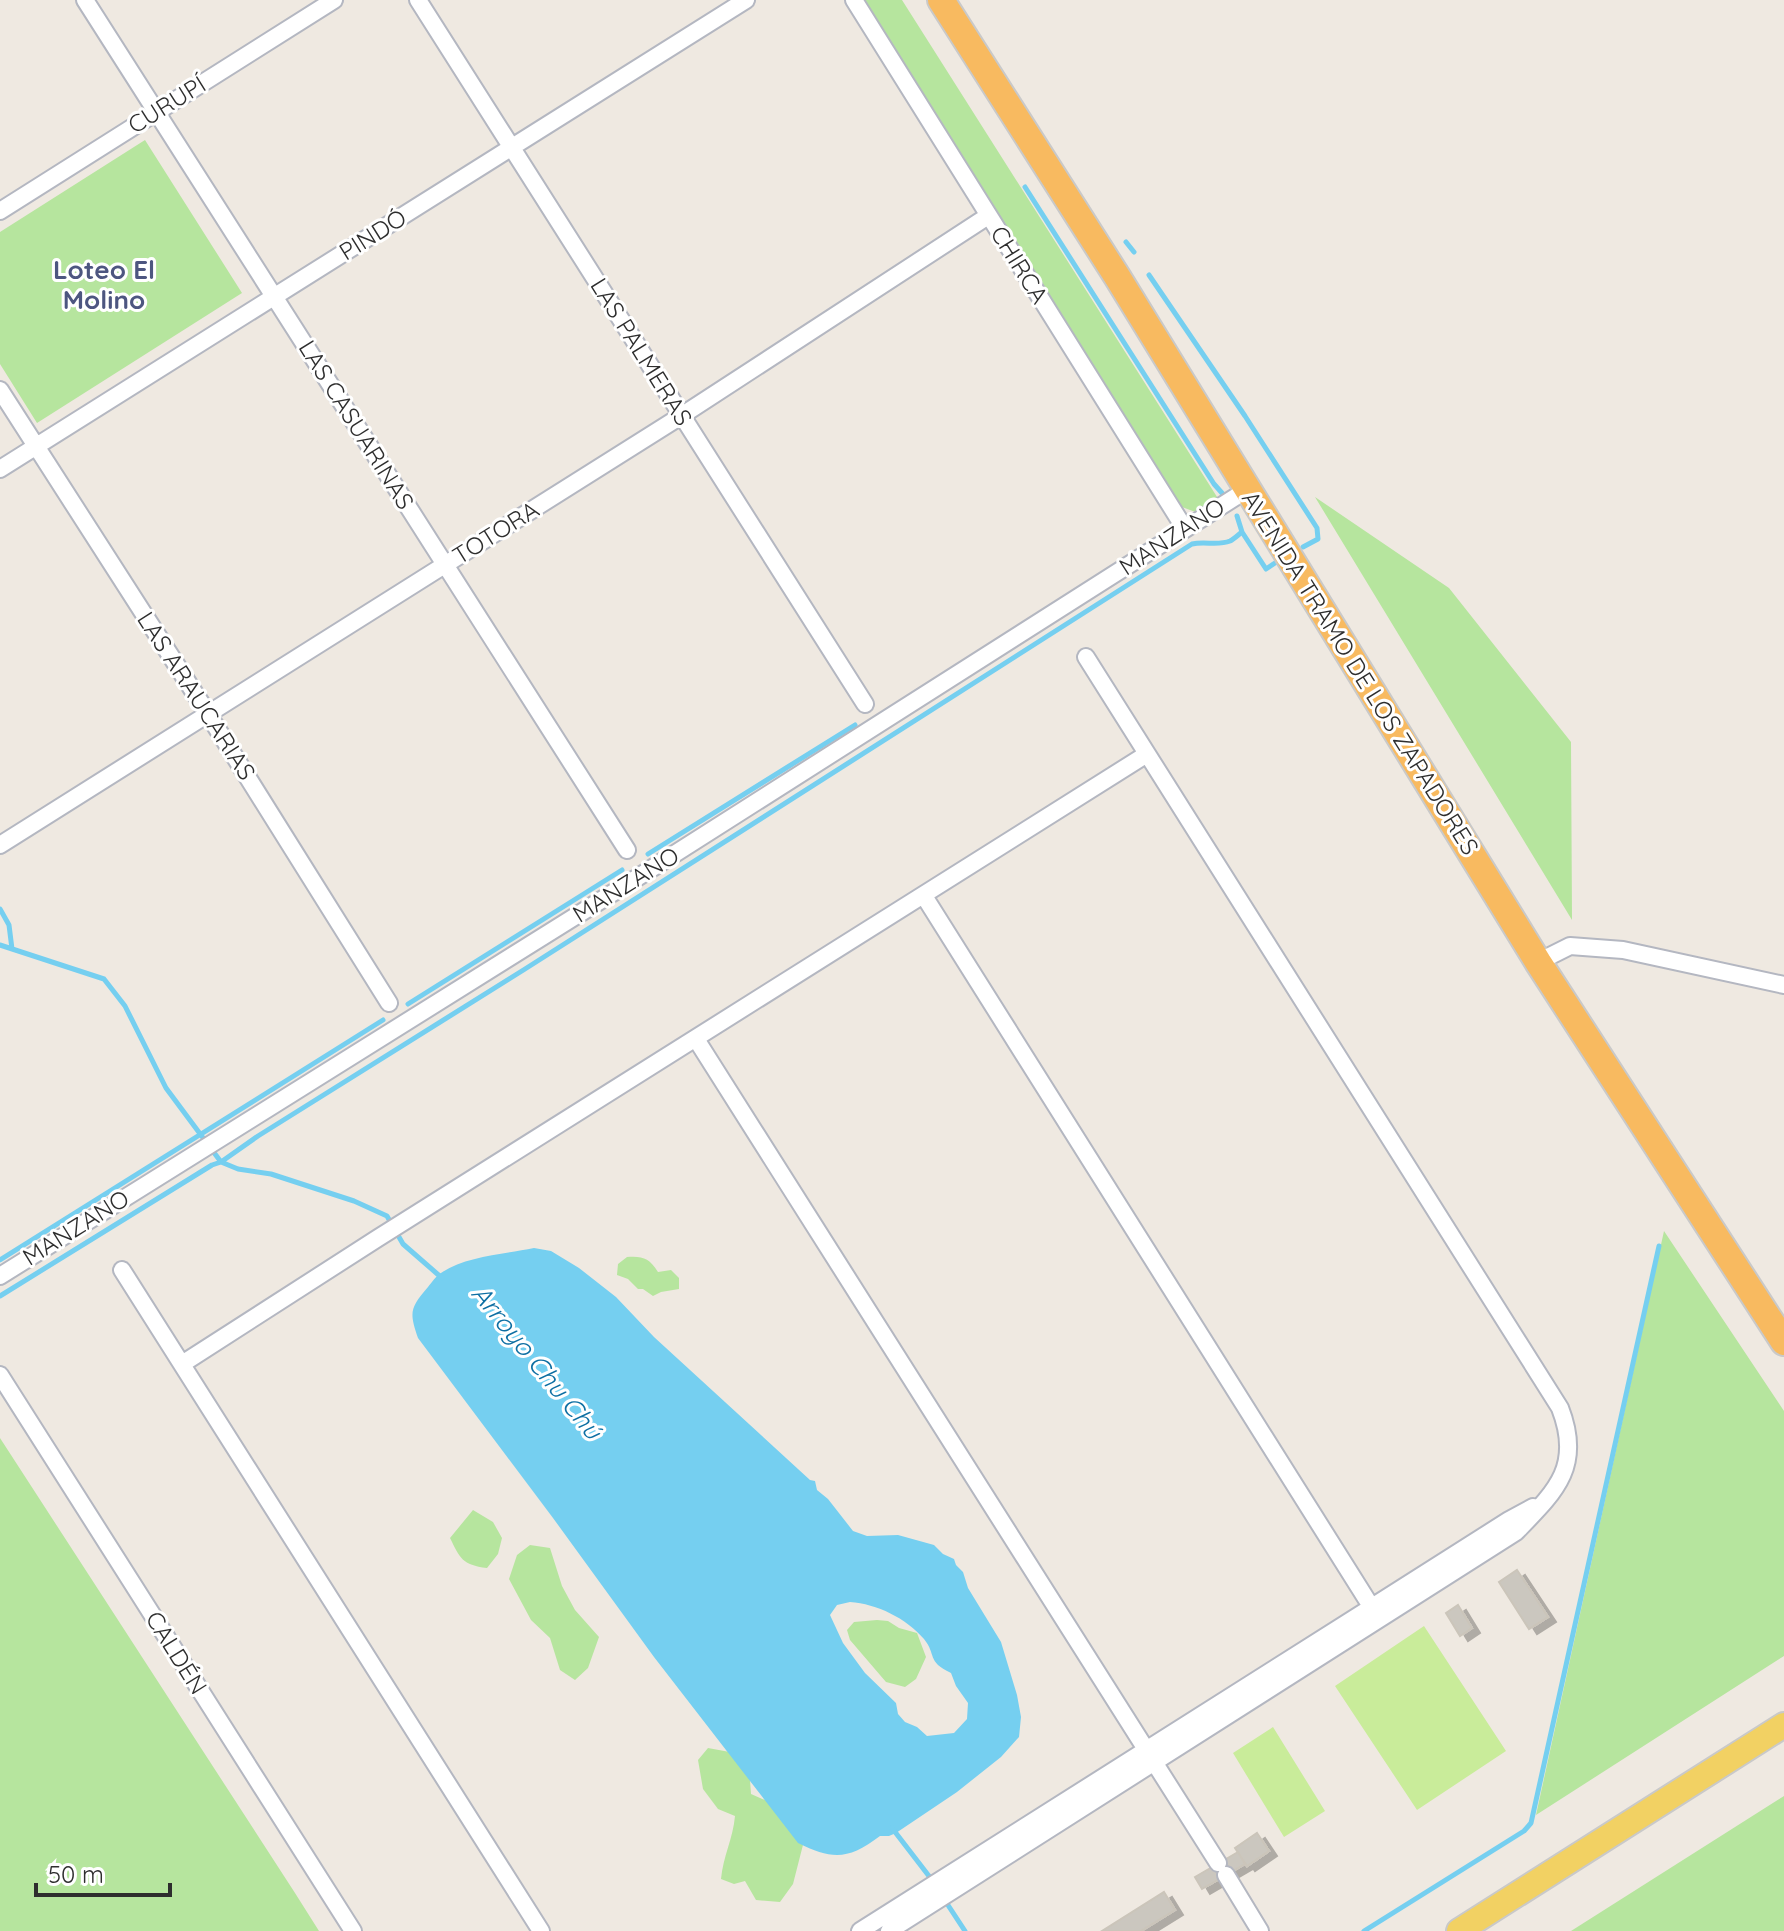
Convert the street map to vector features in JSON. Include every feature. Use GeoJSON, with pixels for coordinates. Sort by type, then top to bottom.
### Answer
{"type":"FeatureCollection","features":[{"type":"Feature","properties":{"kind":"highway","name":"AVENIDA TRAMO DE LOS ZAPADORES"},"geometry":{"type":"LineString","coordinates":[[941,0],[1118,278],[1538,962],[1784,1342]]}},
{"type":"Feature","properties":{"kind":"main road"},"geometry":{"type":"LineString","coordinates":[[1459,1931],[1784,1725]]}},
{"type":"Feature","properties":{"kind":"street","name":"LAS CASUARINAS"},"geometry":{"type":"LineString","coordinates":[[85,0],[627,850]]}},
{"type":"Feature","properties":{"kind":"street","name":"CURUPÍ"},"geometry":{"type":"LineString","coordinates":[[0,211],[334,0]]}},
{"type":"Feature","properties":{"kind":"street","name":"LAS PALMERAS"},"geometry":{"type":"LineString","coordinates":[[418,0],[865,704]]}},
{"type":"Feature","properties":{"kind":"street","name":"PINDÓ"},"geometry":{"type":"LineString","coordinates":[[0,469],[746,0]]}},
{"type":"Feature","properties":{"kind":"street","name":"CHIRCA"},"geometry":{"type":"LineString","coordinates":[[854,0],[1185,529]]}},
{"type":"Feature","properties":{"kind":"street","name":"TOTORA"},"geometry":{"type":"LineString","coordinates":[[0,845],[681,416],[988,216]]}},
{"type":"Feature","properties":{"kind":"street","name":"LAS ARAUCARIAS"},"geometry":{"type":"LineString","coordinates":[[0,390],[389,1003]]}},
{"type":"Feature","properties":{"kind":"street","name":"MANZANO"},"geometry":{"type":"LineString","coordinates":[[0,1276],[656,866],[1248,489]]}},
{"type":"Feature","properties":{"kind":"street"},"geometry":{"type":"LineString","coordinates":[[860,1931],[929,1896],[1376,1613],[1516,1532],[1548,1499],[1562,1479],[1569,1450],[1568,1429],[1560,1408],[1086,657]]}},
{"type":"Feature","properties":{"kind":"street"},"geometry":{"type":"LineString","coordinates":[[182,1364],[1147,754]]}},
{"type":"Feature","properties":{"kind":"street"},"geometry":{"type":"LineString","coordinates":[[924,896],[1376,1613]]}},
{"type":"Feature","properties":{"kind":"street"},"geometry":{"type":"LineString","coordinates":[[1538,962],[1570,946],[1623,950],[1784,985]]}},
{"type":"Feature","properties":{"kind":"street"},"geometry":{"type":"LineString","coordinates":[[696,1039],[1260,1931]]}},
{"type":"Feature","properties":{"kind":"street"},"geometry":{"type":"LineString","coordinates":[[122,1270],[541,1931]]}},
{"type":"Feature","properties":{"kind":"street","name":"CALDÉN"},"geometry":{"type":"LineString","coordinates":[[0,1375],[353,1931]]}},
{"type":"Feature","properties":{"kind":"street"},"geometry":{"type":"LineString","coordinates":[[889,1931],[929,1896]]}},
{"type":"Feature","properties":{"kind":"green space"},"geometry":{"type":"Polygon","coordinates":[[[865,0],[902,0],[1219,500],[1198,513],[1182,507],[865,0]]]}},
{"type":"Feature","properties":{"kind":"green space"},"geometry":{"type":"Polygon","coordinates":[[[145,140],[242,293],[37,423],[0,364],[0,232],[145,140]]]}},
{"type":"Feature","properties":{"kind":"green space"},"geometry":{"type":"Polygon","coordinates":[[[1315,497],[1449,588],[1571,742],[1572,920],[1315,497]]]}},
{"type":"Feature","properties":{"kind":"green space"},"geometry":{"type":"Polygon","coordinates":[[[1664,1231],[1784,1411],[1784,1656],[1536,1815],[1664,1231]]]}},
{"type":"Feature","properties":{"kind":"green space"},"geometry":{"type":"Polygon","coordinates":[[[627,1257],[645,1259],[658,1272],[671,1270],[679,1278],[679,1289],[653,1296],[638,1289],[628,1279],[617,1275],[618,1264],[627,1257]]]}},
{"type":"Feature","properties":{"kind":"green space"},"geometry":{"type":"Polygon","coordinates":[[[0,1438],[295,1893],[319,1931],[0,1931],[0,1438]]]}},
{"type":"Feature","properties":{"kind":"green space"},"geometry":{"type":"Polygon","coordinates":[[[473,1510],[493,1522],[502,1538],[498,1554],[487,1568],[472,1565],[463,1559],[450,1538],[473,1510]]]}},
{"type":"Feature","properties":{"kind":"green space"},"geometry":{"type":"Polygon","coordinates":[[[530,1545],[550,1548],[562,1586],[575,1610],[599,1637],[588,1668],[575,1680],[560,1670],[550,1638],[531,1620],[509,1579],[517,1555],[530,1545]]]}},
{"type":"Feature","properties":{"kind":"green space"},"geometry":{"type":"Polygon","coordinates":[[[888,1621],[917,1633],[926,1657],[916,1679],[905,1687],[886,1682],[850,1640],[847,1630],[854,1622],[888,1621]]]}},
{"type":"Feature","properties":{"kind":"green space"},"geometry":{"type":"Polygon","coordinates":[[[1424,1626],[1506,1751],[1417,1810],[1335,1686],[1424,1626]]]}},
{"type":"Feature","properties":{"kind":"green space"},"geometry":{"type":"Polygon","coordinates":[[[1273,1727],[1325,1811],[1284,1837],[1233,1753],[1273,1727]]]}},
{"type":"Feature","properties":{"kind":"green space"},"geometry":{"type":"Polygon","coordinates":[[[708,1748],[735,1753],[749,1766],[751,1794],[774,1804],[805,1837],[793,1884],[780,1902],[756,1900],[745,1881],[734,1884],[721,1879],[735,1816],[718,1809],[703,1789],[698,1760],[708,1748]]]}},
{"type":"Feature","properties":{"kind":"green space"},"geometry":{"type":"Polygon","coordinates":[[[1784,1796],[1784,1931],[1571,1931],[1784,1796]]]}},
{"type":"Feature","properties":{"kind":"water"},"geometry":{"type":"Polygon","coordinates":[[[534,1248],[551,1251],[616,1297],[654,1337],[810,1480],[815,1481],[817,1490],[853,1531],[867,1536],[898,1535],[934,1545],[954,1559],[1001,1642],[1017,1695],[1021,1717],[1019,1737],[1001,1757],[957,1792],[896,1833],[880,1836],[859,1850],[831,1855],[798,1843],[654,1657],[418,1338],[413,1311],[422,1294],[439,1274],[473,1259],[534,1248]],[[850,1602],[837,1605],[830,1615],[843,1643],[865,1673],[896,1703],[898,1714],[905,1722],[927,1736],[954,1733],[967,1719],[968,1703],[951,1673],[938,1665],[924,1639],[909,1625],[890,1613],[850,1602]]]}},
{"type":"Feature","properties":{"kind":"building"},"geometry":{"type":"Polygon","coordinates":[[[1517,1570],[1548,1617],[1529,1629],[1499,1582],[1517,1570]]]}},
{"type":"Feature","properties":{"kind":"building"},"geometry":{"type":"Polygon","coordinates":[[[1458,1605],[1472,1628],[1460,1636],[1446,1613],[1458,1605]]]}},
{"type":"Feature","properties":{"kind":"building"},"geometry":{"type":"Polygon","coordinates":[[[1257,1833],[1269,1851],[1247,1866],[1235,1848],[1257,1833]]]}},
{"type":"Feature","properties":{"kind":"building"},"geometry":{"type":"Polygon","coordinates":[[[1238,1852],[1245,1864],[1202,1889],[1195,1877],[1238,1852]]]}},
{"type":"Feature","properties":{"kind":"building"},"geometry":{"type":"Polygon","coordinates":[[[1164,1892],[1175,1910],[1141,1931],[1102,1931],[1164,1892]]]}},
{"type":"Feature","properties":{"kind":"waterway"},"geometry":{"type":"LineString","coordinates":[[1025,187],[1222,493]]}},
{"type":"Feature","properties":{"kind":"waterway"},"geometry":{"type":"LineString","coordinates":[[1126,242],[1134,252]]}},
{"type":"Feature","properties":{"kind":"waterway"},"geometry":{"type":"LineString","coordinates":[[1149,275],[1317,528],[1318,539],[1303,547]]}},
{"type":"Feature","properties":{"kind":"waterway"},"geometry":{"type":"LineString","coordinates":[[1237,516],[1242,532]]}},
{"type":"Feature","properties":{"kind":"waterway"},"geometry":{"type":"LineString","coordinates":[[0,1296],[221,1162],[1192,544],[1225,542],[1242,532],[1266,569],[1275,563]]}},
{"type":"Feature","properties":{"kind":"waterway"},"geometry":{"type":"LineString","coordinates":[[648,854],[855,725]]}},
{"type":"Feature","properties":{"kind":"waterway"},"geometry":{"type":"LineString","coordinates":[[408,1004],[622,870]]}},
{"type":"Feature","properties":{"kind":"waterway"},"geometry":{"type":"LineString","coordinates":[[0,909],[9,925],[12,949]]}},
{"type":"Feature","properties":{"kind":"waterway","name":"Arroyo Chu Chú"},"geometry":{"type":"LineString","coordinates":[[0,945],[104,979],[125,1006],[166,1088],[221,1162],[238,1169],[271,1174],[354,1201],[387,1216],[403,1244],[442,1278]]}},
{"type":"Feature","properties":{"kind":"waterway"},"geometry":{"type":"LineString","coordinates":[[0,1260],[383,1020]]}},
{"type":"Feature","properties":{"kind":"waterway"},"geometry":{"type":"LineString","coordinates":[[1364,1931],[1524,1831],[1531,1823],[1659,1246]]}},
{"type":"Feature","properties":{"kind":"waterway","name":"Arroyo Chu Chú"},"geometry":{"type":"LineString","coordinates":[[892,1828],[932,1880]]}},
{"type":"Feature","properties":{"kind":"waterway","name":"Arroyo Chu Chú"},"geometry":{"type":"LineString","coordinates":[[944,1899],[965,1931]]}},
{"type":"Feature","properties":{"kind":"district","name":"Loteo El Molino"},"geometry":{"type":"Point","coordinates":[104,285]}}]}
